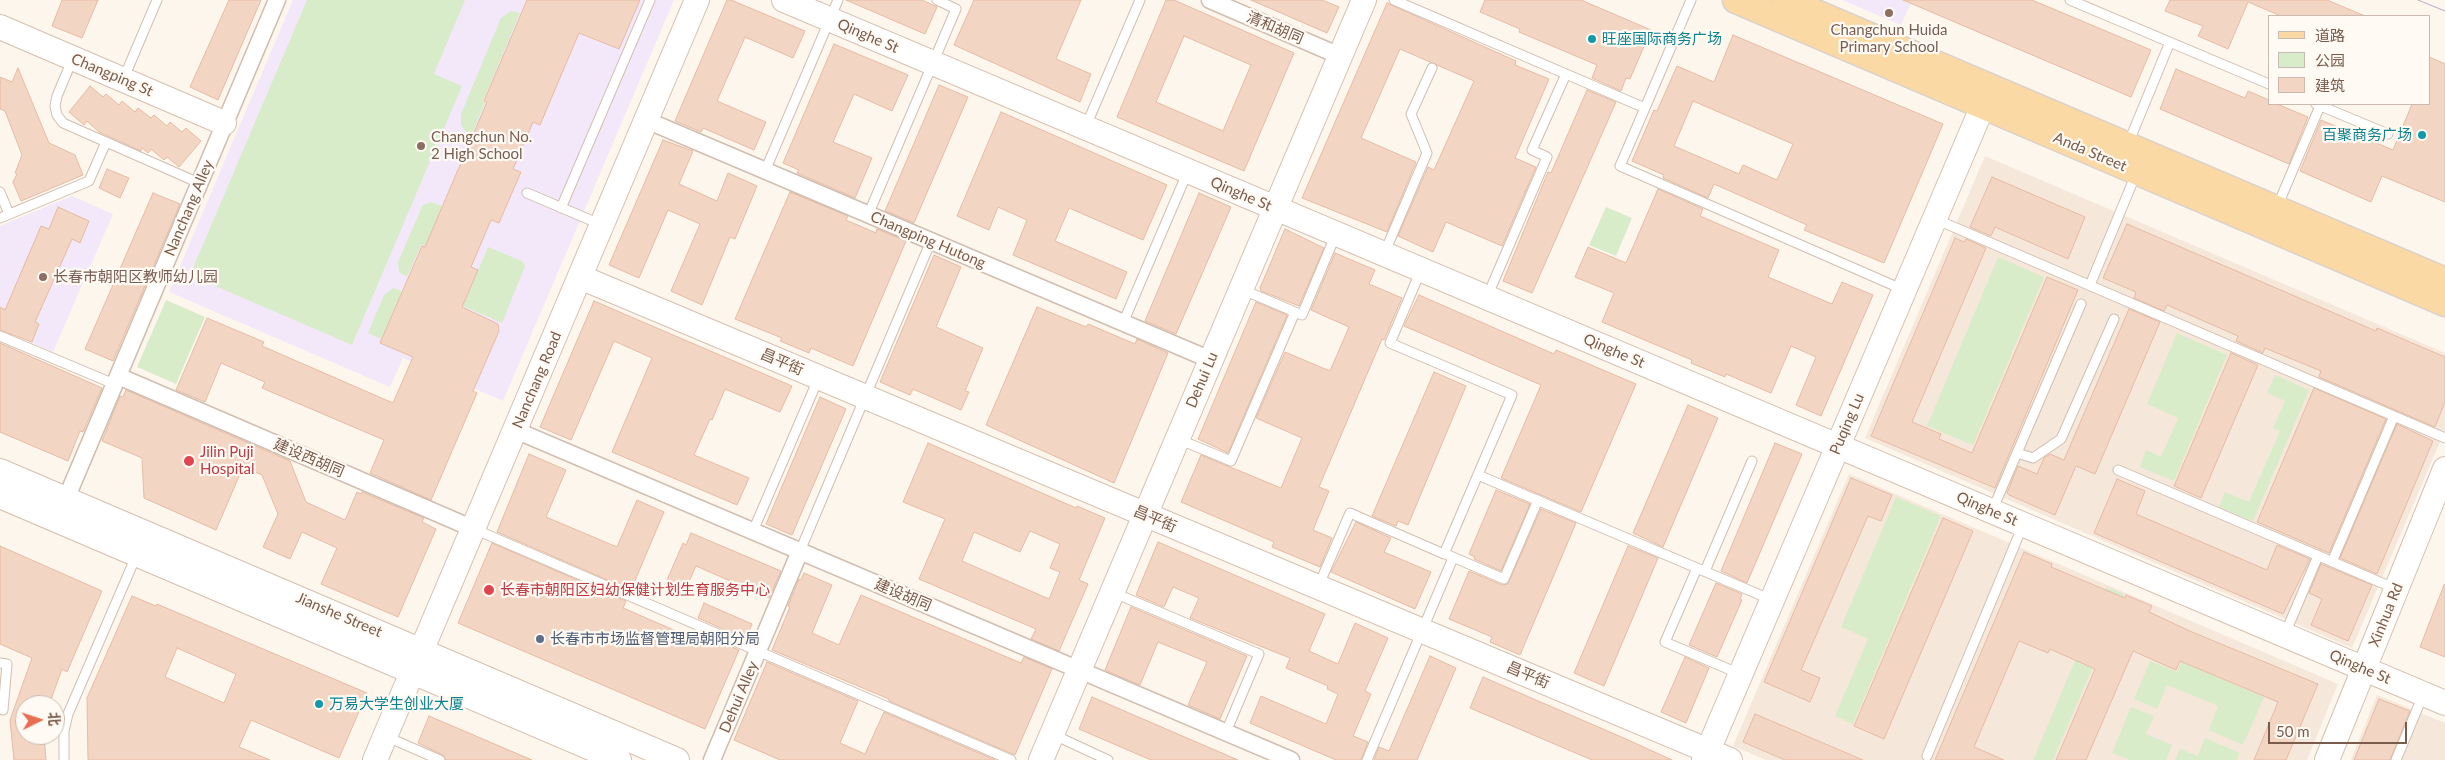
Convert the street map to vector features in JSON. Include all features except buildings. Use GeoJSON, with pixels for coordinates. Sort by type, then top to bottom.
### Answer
{"type":"FeatureCollection","features":[{"type":"Feature","properties":{"kind":"main road","name":"Anda Street"},"geometry":{"type":"LineString","coordinates":[[1736,0],[1986,96],[2127,146],[2445,281]]}},
{"type":"Feature","properties":{"kind":"main road","name":"Anda Street"},"geometry":{"type":"LineString","coordinates":[[1785,0],[1986,96],[2137,172],[2445,303]]}},
{"type":"Feature","properties":{"kind":"street","name":"Nanchang Alley"},"geometry":{"type":"LineString","coordinates":[[66,499],[277,0]]}},
{"type":"Feature","properties":{"kind":"street","name":"Nanchang Road"},"geometry":{"type":"LineString","coordinates":[[375,760],[697,0]]}},
{"type":"Feature","properties":{"kind":"street","name":"Qinghe St"},"geometry":{"type":"LineString","coordinates":[[784,0],[834,10],[933,63],[2445,703]]}},
{"type":"Feature","properties":{"kind":"street","name":"清和胡同"},"geometry":{"type":"LineString","coordinates":[[1210,0],[1340,56]]}},
{"type":"Feature","properties":{"kind":"street","name":"Dehui Lu"},"geometry":{"type":"LineString","coordinates":[[1041,760],[1364,0]]}},
{"type":"Feature","properties":{"kind":"street","name":"Changping St"},"geometry":{"type":"LineString","coordinates":[[0,27],[224,124]]}},
{"type":"Feature","properties":{"kind":"street","name":"Puqing Lu"},"geometry":{"type":"LineString","coordinates":[[1706,755],[1986,96]]}},
{"type":"Feature","properties":{"kind":"street","name":"Changping Hutong"},"geometry":{"type":"LineString","coordinates":[[646,120],[1211,360]]}},
{"type":"Feature","properties":{"kind":"street","name":"昌平街"},"geometry":{"type":"LineString","coordinates":[[580,277],[1422,631],[1706,755],[1730,760]]}},
{"type":"Feature","properties":{"kind":"street","name":"建设西胡同"},"geometry":{"type":"LineString","coordinates":[[116,380],[474,529]]}},
{"type":"Feature","properties":{"kind":"street","name":"建设胡同"},"geometry":{"type":"LineString","coordinates":[[515,430],[1291,760]]}},
{"type":"Feature","properties":{"kind":"street","name":"Xinhua Rd"},"geometry":{"type":"LineString","coordinates":[[2327,760],[2445,469]]}},
{"type":"Feature","properties":{"kind":"street","name":"Jianshe Street"},"geometry":{"type":"LineString","coordinates":[[0,471],[66,499],[418,661],[620,760]]}},
{"type":"Feature","properties":{"kind":"street","name":"Jianshe Street"},"geometry":{"type":"LineString","coordinates":[[0,496],[137,554],[676,760]]}},
{"type":"Feature","properties":{"kind":"street","name":"Dehui Alley"},"geometry":{"type":"LineString","coordinates":[[712,760],[800,551]]}},
{"type":"Feature","properties":{"kind":"lane"},"geometry":{"type":"LineString","coordinates":[[123,80],[157,0]]}},
{"type":"Feature","properties":{"kind":"lane"},"geometry":{"type":"LineString","coordinates":[[561,208],[650,0]]}},
{"type":"Feature","properties":{"kind":"lane"},"geometry":{"type":"LineString","coordinates":[[868,215],[956,9],[936,0]]}},
{"type":"Feature","properties":{"kind":"lane"},"geometry":{"type":"LineString","coordinates":[[1085,128],[1140,0]]}},
{"type":"Feature","properties":{"kind":"lane"},"geometry":{"type":"LineString","coordinates":[[1394,0],[1645,108]]}},
{"type":"Feature","properties":{"kind":"lane"},"geometry":{"type":"LineString","coordinates":[[1691,0],[1620,166],[1904,290]]}},
{"type":"Feature","properties":{"kind":"lane"},"geometry":{"type":"LineString","coordinates":[[2070,0],[2268,84]]}},
{"type":"Feature","properties":{"kind":"lane"},"geometry":{"type":"LineString","coordinates":[[765,171],[834,10]]}},
{"type":"Feature","properties":{"kind":"lane"},"geometry":{"type":"LineString","coordinates":[[2127,146],[2170,42]]}},
{"type":"Feature","properties":{"kind":"lane"},"geometry":{"type":"LineString","coordinates":[[72,58],[55,106],[57,115],[62,123],[200,183]]}},
{"type":"Feature","properties":{"kind":"lane"},"geometry":{"type":"LineString","coordinates":[[1384,254],[1428,153],[1411,114],[1432,68]]}},
{"type":"Feature","properties":{"kind":"lane"},"geometry":{"type":"LineString","coordinates":[[1487,298],[1547,157],[1532,150],[1566,74]]}},
{"type":"Feature","properties":{"kind":"lane"},"geometry":{"type":"LineString","coordinates":[[2276,209],[2318,105],[2388,134]]}},
{"type":"Feature","properties":{"kind":"lane"},"geometry":{"type":"LineString","coordinates":[[0,192],[4,216],[89,181],[106,142]]}},
{"type":"Feature","properties":{"kind":"lane"},"geometry":{"type":"LineString","coordinates":[[1122,323],[1188,171]]}},
{"type":"Feature","properties":{"kind":"lane"},"geometry":{"type":"LineString","coordinates":[[2090,285],[2137,172]]}},
{"type":"Feature","properties":{"kind":"lane"},"geometry":{"type":"LineString","coordinates":[[527,193],[602,225]]}},
{"type":"Feature","properties":{"kind":"lane"},"geometry":{"type":"LineString","coordinates":[[1934,218],[2445,438]]}},
{"type":"Feature","properties":{"kind":"lane"},"geometry":{"type":"LineString","coordinates":[[1241,289],[1302,315],[1336,234]]}},
{"type":"Feature","properties":{"kind":"lane"},"geometry":{"type":"LineString","coordinates":[[800,551],[931,241]]}},
{"type":"Feature","properties":{"kind":"lane"},"geometry":{"type":"LineString","coordinates":[[1367,760],[1422,631],[1478,475],[1512,395],[1390,343],[1421,270]]}},
{"type":"Feature","properties":{"kind":"lane"},"geometry":{"type":"LineString","coordinates":[[1992,511],[2081,304]]}},
{"type":"Feature","properties":{"kind":"lane"},"geometry":{"type":"LineString","coordinates":[[1177,438],[1231,461],[1295,312]]}},
{"type":"Feature","properties":{"kind":"lane"},"geometry":{"type":"LineString","coordinates":[[2017,453],[2033,458],[2061,438],[2114,319]]}},
{"type":"Feature","properties":{"kind":"lane"},"geometry":{"type":"LineString","coordinates":[[0,336],[116,380]]}},
{"type":"Feature","properties":{"kind":"lane"},"geometry":{"type":"LineString","coordinates":[[753,531],[819,377]]}},
{"type":"Feature","properties":{"kind":"lane"},"geometry":{"type":"LineString","coordinates":[[2332,562],[2394,416]]}},
{"type":"Feature","properties":{"kind":"lane"},"geometry":{"type":"LineString","coordinates":[[1740,675],[1665,642],[1752,461]]}},
{"type":"Feature","properties":{"kind":"lane"},"geometry":{"type":"LineString","coordinates":[[2118,470],[2396,589]]}},
{"type":"Feature","properties":{"kind":"lane"},"geometry":{"type":"LineString","coordinates":[[1478,475],[1772,600]]}},
{"type":"Feature","properties":{"kind":"lane"},"geometry":{"type":"LineString","coordinates":[[1318,587],[1350,513],[1504,579],[1538,500]]}},
{"type":"Feature","properties":{"kind":"lane"},"geometry":{"type":"LineString","coordinates":[[1927,756],[2024,524]]}},
{"type":"Feature","properties":{"kind":"lane"},"geometry":{"type":"LineString","coordinates":[[474,529],[1010,760]]}},
{"type":"Feature","properties":{"kind":"lane"},"geometry":{"type":"LineString","coordinates":[[64,760],[64,731],[68,714],[137,554]]}},
{"type":"Feature","properties":{"kind":"lane"},"geometry":{"type":"LineString","coordinates":[[2284,635],[2318,556]]}},
{"type":"Feature","properties":{"kind":"lane"},"geometry":{"type":"LineString","coordinates":[[1112,592],[1259,654],[1226,732]]}},
{"type":"Feature","properties":{"kind":"lane"},"geometry":{"type":"LineString","coordinates":[[0,663],[7,664],[3,710]]}},
{"type":"Feature","properties":{"kind":"lane"},"geometry":{"type":"LineString","coordinates":[[2396,760],[2423,694]]}},
{"type":"Feature","properties":{"kind":"lane"},"geometry":{"type":"LineString","coordinates":[[1052,734],[1108,760]]}},
{"type":"Feature","properties":{"kind":"lane"},"geometry":{"type":"LineString","coordinates":[[385,736],[440,760]]}},
{"type":"Feature","properties":{"kind":"shaded area","name":"Changchun No. 2 High School"},"geometry":{"type":"Polygon","coordinates":[[[293,0],[674,0],[503,401],[403,358],[390,387],[169,292],[293,0]]]}},
{"type":"Feature","properties":{"kind":"shaded area","name":"Changchun Huida Primary School"},"geometry":{"type":"Polygon","coordinates":[[[1842,0],[1912,0],[1901,25],[1842,0]]]}},
{"type":"Feature","properties":{"kind":"shaded area"},"geometry":{"type":"Polygon","coordinates":[[[1985,156],[2445,353],[2445,430],[2352,648],[1865,438],[1985,156]]]}},
{"type":"Feature","properties":{"kind":"shaded area","name":"长春市朝阳区教师幼儿园"},"geometry":{"type":"Polygon","coordinates":[[[72,196],[113,214],[53,352],[0,329],[0,226],[72,196]]]}},
{"type":"Feature","properties":{"kind":"shaded area"},"geometry":{"type":"Polygon","coordinates":[[[1849,474],[2338,684],[2307,760],[1766,760],[1733,746],[1849,474]]]}},
{"type":"Feature","properties":{"kind":"shaded area"},"geometry":{"type":"Polygon","coordinates":[[[2377,695],[2445,723],[2445,760],[2351,760],[2377,695]]]}},
{"type":"Feature","properties":{"kind":"green space"},"geometry":{"type":"Polygon","coordinates":[[[307,0],[465,0],[434,74],[462,86],[352,345],[190,275],[307,0]]]}},
{"type":"Feature","properties":{"kind":"green space"},"geometry":{"type":"Polygon","coordinates":[[[511,11],[520,13],[483,101],[485,103],[472,134],[466,132],[461,125],[461,114],[501,18],[511,11]]]}},
{"type":"Feature","properties":{"kind":"green space"},"geometry":{"type":"Polygon","coordinates":[[[431,202],[442,206],[425,246],[421,245],[407,277],[399,272],[398,262],[423,205],[431,202]]]}},
{"type":"Feature","properties":{"kind":"green space"},"geometry":{"type":"Polygon","coordinates":[[[1606,207],[1632,218],[1616,256],[1589,245],[1606,207]]]}},
{"type":"Feature","properties":{"kind":"green space"},"geometry":{"type":"Polygon","coordinates":[[[488,247],[522,261],[525,266],[502,323],[463,306],[488,247]]]}},
{"type":"Feature","properties":{"kind":"green space"},"geometry":{"type":"Polygon","coordinates":[[[1998,257],[2044,277],[1973,445],[1927,426],[1998,257]]]}},
{"type":"Feature","properties":{"kind":"green space"},"geometry":{"type":"Polygon","coordinates":[[[393,288],[402,291],[381,339],[368,333],[384,295],[393,288]]]}},
{"type":"Feature","properties":{"kind":"green space"},"geometry":{"type":"Polygon","coordinates":[[[166,300],[205,317],[176,384],[137,367],[166,300]]]}},
{"type":"Feature","properties":{"kind":"green space"},"geometry":{"type":"Polygon","coordinates":[[[2177,333],[2227,355],[2174,481],[2140,467],[2146,450],[2161,457],[2178,418],[2147,404],[2177,333]]]}},
{"type":"Feature","properties":{"kind":"green space"},"geometry":{"type":"Polygon","coordinates":[[[2275,375],[2309,390],[2253,521],[2219,507],[2225,492],[2249,502],[2280,431],[2273,428],[2285,401],[2267,393],[2275,375]]]}},
{"type":"Feature","properties":{"kind":"green space"},"geometry":{"type":"Polygon","coordinates":[[[1896,497],[1941,516],[1853,724],[1835,716],[1868,639],[1841,627],[1896,497]]]}},
{"type":"Feature","properties":{"kind":"green space"},"geometry":{"type":"Polygon","coordinates":[[[2106,587],[2124,594],[2053,760],[2033,760],[2106,587]]]}},
{"type":"Feature","properties":{"kind":"green space"},"geometry":{"type":"Polygon","coordinates":[[[2150,661],[2177,672],[2181,662],[2264,697],[2243,745],[2209,730],[2218,706],[2167,685],[2157,709],[2134,699],[2150,661]]]}},
{"type":"Feature","properties":{"kind":"green space"},"geometry":{"type":"Polygon","coordinates":[[[2131,707],[2154,716],[2146,734],[2172,745],[2166,760],[2130,760],[2112,753],[2131,707]]]}},
{"type":"Feature","properties":{"kind":"green space"},"geometry":{"type":"Polygon","coordinates":[[[2205,738],[2240,753],[2237,760],[2175,760],[2180,749],[2198,756],[2205,738]]]}},
{"type":"Feature","properties":{"kind":"tram line"},"geometry":{"type":"LineString","coordinates":[[2418,0],[2445,11]]}},
{"type":"Feature","properties":{"kind":"place","name":"Changchun Huida Primary School"},"geometry":{"type":"Point","coordinates":[1889,13]}},
{"type":"Feature","properties":{"kind":"place","name":"旺座国际商务广场"},"geometry":{"type":"Point","coordinates":[1592,39]}},
{"type":"Feature","properties":{"kind":"place","name":"百聚商务广场"},"geometry":{"type":"Point","coordinates":[2422,135]}},
{"type":"Feature","properties":{"kind":"place","name":"Changchun No. 2 High School"},"geometry":{"type":"Point","coordinates":[421,146]}},
{"type":"Feature","properties":{"kind":"place","name":"长春市朝阳区教师幼儿园"},"geometry":{"type":"Point","coordinates":[43,277]}},
{"type":"Feature","properties":{"kind":"place","name":"Jilin Puji Hospital"},"geometry":{"type":"Point","coordinates":[189,461]}},
{"type":"Feature","properties":{"kind":"place","name":"长春市朝阳区妇幼保健计划生育服务中心"},"geometry":{"type":"Point","coordinates":[489,590]}},
{"type":"Feature","properties":{"kind":"place","name":"长春市市场监督管理局朝阳分局"},"geometry":{"type":"Point","coordinates":[540,639]}},
{"type":"Feature","properties":{"kind":"place","name":"万易大学生创业大厦"},"geometry":{"type":"Point","coordinates":[319,704]}}]}
